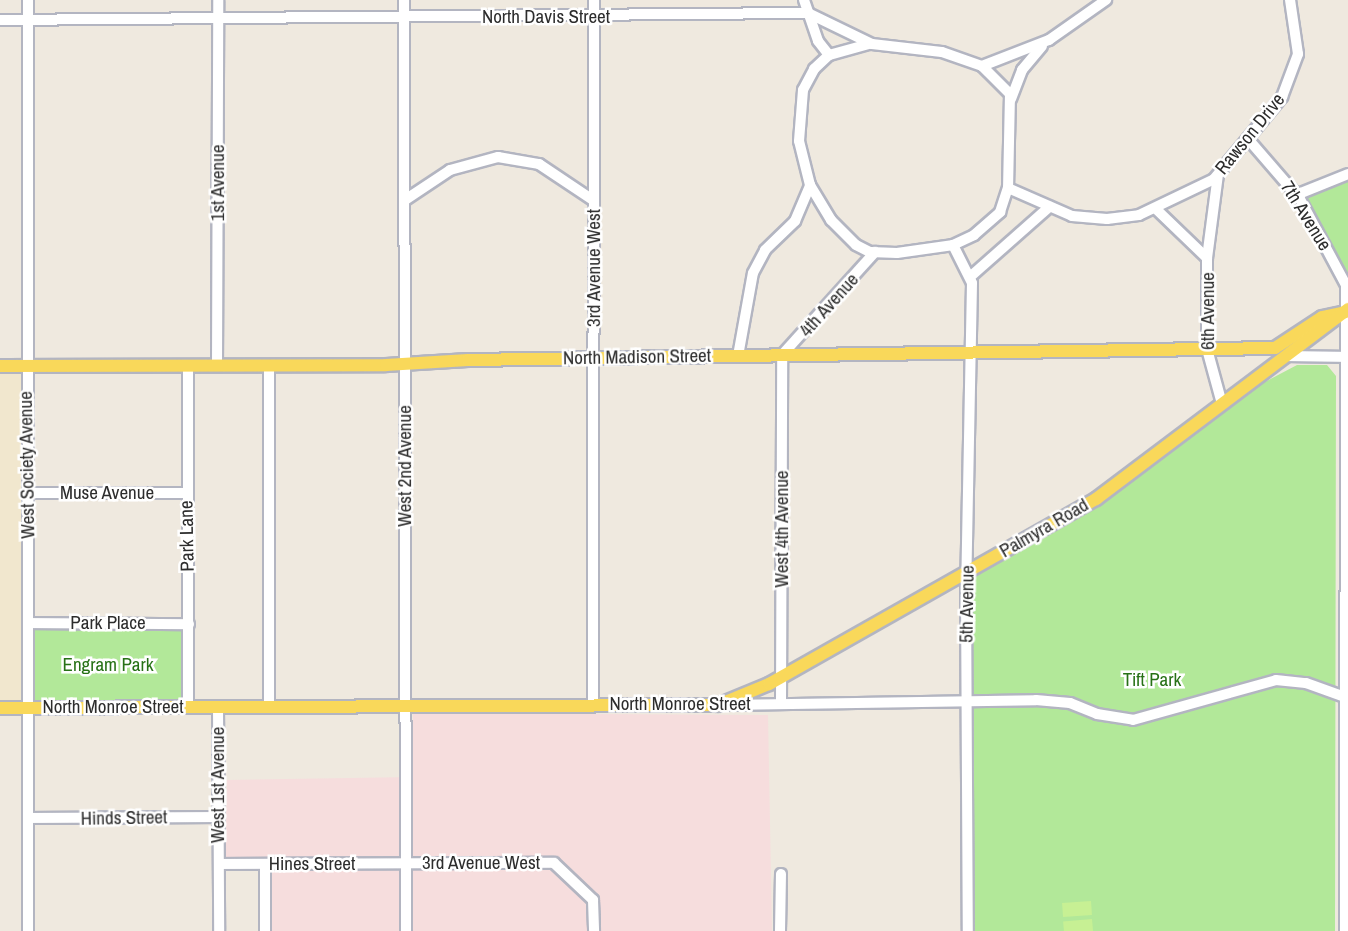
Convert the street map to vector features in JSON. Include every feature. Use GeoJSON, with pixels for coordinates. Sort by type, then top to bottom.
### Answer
{"type":"FeatureCollection","features":[{"type":"Feature","properties":{"kind":"main road","name":"North Madison Street"},"geometry":{"type":"LineString","coordinates":[[0,366],[269,366],[594,358],[1275,348],[1322,317],[1346,311]]}},
{"type":"Feature","properties":{"kind":"main road","name":"Palmyra Road"},"geometry":{"type":"LineString","coordinates":[[718,705],[748,695],[1096,499],[1290,356],[1346,311]]}},
{"type":"Feature","properties":{"kind":"main road","name":"North Monroe Street"},"geometry":{"type":"LineString","coordinates":[[0,708],[718,705]]}},
{"type":"Feature","properties":{"kind":"street","name":"West Society Avenue"},"geometry":{"type":"LineString","coordinates":[[28,0],[28,931]]}},
{"type":"Feature","properties":{"kind":"street","name":"1st Avenue"},"geometry":{"type":"LineString","coordinates":[[216,366],[218,0]]}},
{"type":"Feature","properties":{"kind":"street","name":"West 2nd Avenue"},"geometry":{"type":"LineString","coordinates":[[404,0],[406,931]]}},
{"type":"Feature","properties":{"kind":"street","name":"3rd Avenue West"},"geometry":{"type":"LineString","coordinates":[[593,705],[594,0]]}},
{"type":"Feature","properties":{"kind":"street"},"geometry":{"type":"LineString","coordinates":[[804,0],[829,55]]}},
{"type":"Feature","properties":{"kind":"street"},"geometry":{"type":"LineString","coordinates":[[872,44],[848,46],[829,55],[809,78],[800,104],[800,149],[810,185],[842,232],[856,245],[875,252],[953,245],[993,219],[1009,188],[1011,99],[1022,70],[1049,40],[1106,0]]}},
{"type":"Feature","properties":{"kind":"street","name":"Rawson Drive"},"geometry":{"type":"LineString","coordinates":[[1049,207],[1090,219],[1123,218],[1156,209],[1218,174],[1249,140],[1282,97],[1296,69],[1297,36],[1290,0]]}},
{"type":"Feature","properties":{"kind":"street","name":"North Davis Street"},"geometry":{"type":"LineString","coordinates":[[0,20],[594,17],[808,13],[872,44],[942,52],[982,66]]}},
{"type":"Feature","properties":{"kind":"street"},"geometry":{"type":"LineString","coordinates":[[1011,99],[982,66],[1049,40]]}},
{"type":"Feature","properties":{"kind":"street","name":"7th Avenue"},"geometry":{"type":"LineString","coordinates":[[1249,140],[1296,195],[1345,282],[1345,931]]}},
{"type":"Feature","properties":{"kind":"street"},"geometry":{"type":"LineString","coordinates":[[405,200],[450,170],[499,156],[540,164],[593,200]]}},
{"type":"Feature","properties":{"kind":"street","name":"6th Avenue"},"geometry":{"type":"LineString","coordinates":[[1218,174],[1208,258],[1207,349],[1222,404]]}},
{"type":"Feature","properties":{"kind":"street"},"geometry":{"type":"LineString","coordinates":[[1296,195],[1348,174]]}},
{"type":"Feature","properties":{"kind":"street"},"geometry":{"type":"LineString","coordinates":[[738,356],[753,273],[765,250],[795,221],[810,185]]}},
{"type":"Feature","properties":{"kind":"street"},"geometry":{"type":"LineString","coordinates":[[970,278],[1049,207],[1009,188]]}},
{"type":"Feature","properties":{"kind":"street","name":"6th Avenue"},"geometry":{"type":"LineString","coordinates":[[1156,209],[1208,258]]}},
{"type":"Feature","properties":{"kind":"street","name":"5th Avenue"},"geometry":{"type":"LineString","coordinates":[[953,245],[970,278],[968,931]]}},
{"type":"Feature","properties":{"kind":"street","name":"4th Avenue"},"geometry":{"type":"LineString","coordinates":[[782,355],[875,252]]}},
{"type":"Feature","properties":{"kind":"street","name":"West 4th Avenue"},"geometry":{"type":"LineString","coordinates":[[781,703],[782,355]]}},
{"type":"Feature","properties":{"kind":"street"},"geometry":{"type":"LineString","coordinates":[[1290,356],[1346,357]]}},
{"type":"Feature","properties":{"kind":"street","name":"Park Lane"},"geometry":{"type":"LineString","coordinates":[[188,366],[188,707]]}},
{"type":"Feature","properties":{"kind":"street"},"geometry":{"type":"LineString","coordinates":[[269,366],[269,706]]}},
{"type":"Feature","properties":{"kind":"street","name":"Muse Avenue"},"geometry":{"type":"LineString","coordinates":[[28,493],[187,493]]}},
{"type":"Feature","properties":{"kind":"street","name":"Park Place"},"geometry":{"type":"LineString","coordinates":[[28,623],[188,624]]}},
{"type":"Feature","properties":{"kind":"street","name":"North Monroe Street"},"geometry":{"type":"LineString","coordinates":[[718,705],[1055,701],[1133,720],[1267,681],[1306,683],[1346,698]]}},
{"type":"Feature","properties":{"kind":"street","name":"West 1st Avenue"},"geometry":{"type":"LineString","coordinates":[[218,706],[219,931]]}},
{"type":"Feature","properties":{"kind":"street","name":"Hinds Street"},"geometry":{"type":"LineString","coordinates":[[29,818],[218,817]]}},
{"type":"Feature","properties":{"kind":"street","name":"3rd Avenue West"},"geometry":{"type":"LineString","coordinates":[[406,863],[554,863],[593,900],[594,931]]}},
{"type":"Feature","properties":{"kind":"street","name":"Hines Street"},"geometry":{"type":"LineString","coordinates":[[219,864],[406,863]]}},
{"type":"Feature","properties":{"kind":"street"},"geometry":{"type":"LineString","coordinates":[[265,864],[265,931]]}},
{"type":"Feature","properties":{"kind":"street"},"geometry":{"type":"LineString","coordinates":[[780,931],[781,874]]}},
{"type":"Feature","properties":{"kind":"shaded area"},"geometry":{"type":"Polygon","coordinates":[[[0,366],[25,367],[29,707],[0,707],[0,366]]]}},
{"type":"Feature","properties":{"kind":"shaded area"},"geometry":{"type":"Polygon","coordinates":[[[413,713],[768,715],[772,931],[272,931],[270,860],[225,858],[227,780],[413,777],[413,713]]]}},
{"type":"Feature","properties":{"kind":"green space"},"geometry":{"type":"Polygon","coordinates":[[[1348,175],[1348,310],[1346,285],[1300,199],[1318,185],[1348,175]]]}},
{"type":"Feature","properties":{"kind":"green space","name":"Tift Park"},"geometry":{"type":"Polygon","coordinates":[[[1297,365],[1327,365],[1336,376],[1335,931],[970,931],[968,573],[1097,500],[1223,404],[1297,365]]]}},
{"type":"Feature","properties":{"kind":"green space","name":"Engram Park"},"geometry":{"type":"Polygon","coordinates":[[[29,623],[187,626],[186,710],[28,707],[29,623]]]}},
{"type":"Feature","properties":{"kind":"green space"},"geometry":{"type":"Polygon","coordinates":[[[1091,901],[1092,915],[1063,917],[1062,903],[1091,901]]]}},
{"type":"Feature","properties":{"kind":"green space"},"geometry":{"type":"Polygon","coordinates":[[[1092,919],[1093,931],[1064,931],[1063,922],[1092,919]]]}}]}
